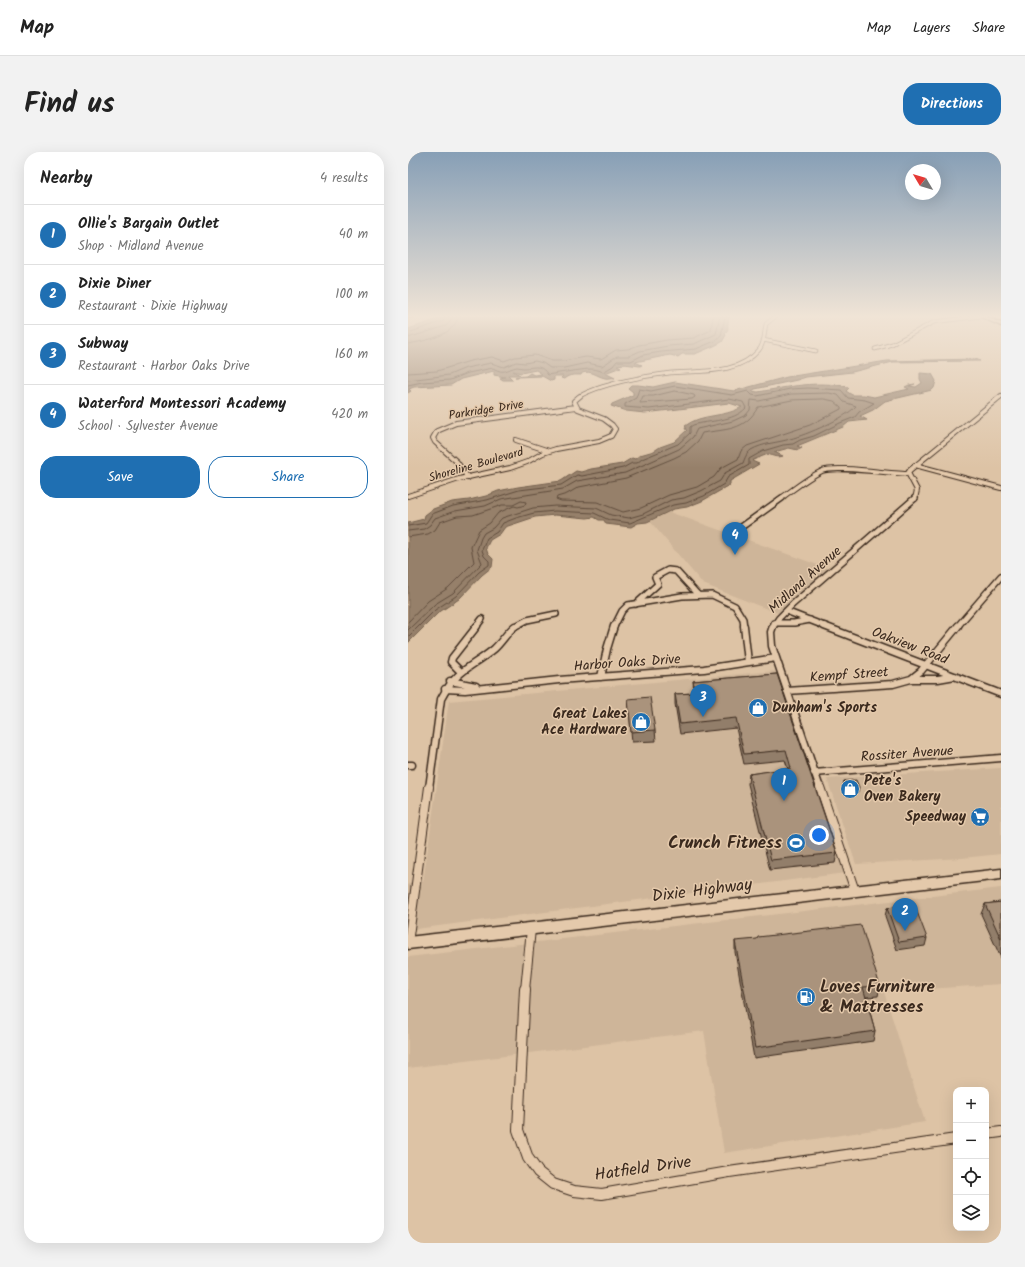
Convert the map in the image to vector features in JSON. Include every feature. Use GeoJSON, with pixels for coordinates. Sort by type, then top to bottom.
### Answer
{"type":"FeatureCollection","features":[{"type":"Feature","properties":{"kind":"main road","name":"Dixie Highway"},"geometry":{"type":"LineString","coordinates":[[408,943],[1001,874]]}},
{"type":"Feature","properties":{"kind":"street"},"geometry":{"type":"LineString","coordinates":[[576,407],[574,401],[579,395],[607,386],[656,375],[716,370],[730,367]]}},
{"type":"Feature","properties":{"kind":"street"},"geometry":{"type":"LineString","coordinates":[[740,528],[804,482],[823,471],[835,469],[882,474],[909,474],[910,470],[915,465],[1001,396]]}},
{"type":"Feature","properties":{"kind":"street","name":"Shoreline Boulevard"},"geometry":{"type":"LineString","coordinates":[[408,496],[443,484],[501,471],[522,464],[549,450],[599,441],[611,436],[614,432],[614,426],[608,421],[576,407]]}},
{"type":"Feature","properties":{"kind":"street","name":"Parkridge Drive"},"geometry":{"type":"LineString","coordinates":[[468,478],[457,462],[435,442],[434,438],[437,431],[456,423],[576,407]]}},
{"type":"Feature","properties":{"kind":"street"},"geometry":{"type":"LineString","coordinates":[[516,440],[549,450]]}},
{"type":"Feature","properties":{"kind":"street"},"geometry":{"type":"LineString","coordinates":[[915,465],[1001,488]]}},
{"type":"Feature","properties":{"kind":"street","name":"Midland Avenue"},"geometry":{"type":"LineString","coordinates":[[855,891],[814,773],[769,635],[774,623],[786,611],[914,500],[918,492],[909,474]]}},
{"type":"Feature","properties":{"kind":"street"},"geometry":{"type":"LineString","coordinates":[[636,604],[658,584],[655,577],[668,570],[676,571],[698,595]]}},
{"type":"Feature","properties":{"kind":"street"},"geometry":{"type":"LineString","coordinates":[[911,679],[917,676],[1001,576]]}},
{"type":"Feature","properties":{"kind":"street"},"geometry":{"type":"LineString","coordinates":[[601,677],[607,649],[622,610],[628,605],[682,596],[712,595],[735,606],[743,619],[748,645],[748,662]]}},
{"type":"Feature","properties":{"kind":"street","name":"Oakview Road"},"geometry":{"type":"LineString","coordinates":[[786,611],[1001,694]]}},
{"type":"Feature","properties":{"kind":"street"},"geometry":{"type":"LineString","coordinates":[[408,943],[441,699],[450,681],[495,648],[507,632],[518,624],[533,618],[556,614]]}},
{"type":"Feature","properties":{"kind":"street"},"geometry":{"type":"LineString","coordinates":[[461,672],[451,662],[452,658],[482,619]]}},
{"type":"Feature","properties":{"kind":"street"},"geometry":{"type":"LineString","coordinates":[[774,623],[794,623],[810,620]]}},
{"type":"Feature","properties":{"kind":"street","name":"Harbor Oaks Drive"},"geometry":{"type":"LineString","coordinates":[[479,687],[704,669],[776,658]]}},
{"type":"Feature","properties":{"kind":"street","name":"Kempf Street"},"geometry":{"type":"LineString","coordinates":[[787,691],[893,684],[911,679],[938,679],[955,676]]}},
{"type":"Feature","properties":{"kind":"street"},"geometry":{"type":"LineString","coordinates":[[450,681],[479,687]]}},
{"type":"Feature","properties":{"kind":"street"},"geometry":{"type":"LineString","coordinates":[[446,689],[465,690],[479,687]]}},
{"type":"Feature","properties":{"kind":"street","name":"Rossiter Avenue"},"geometry":{"type":"LineString","coordinates":[[814,773],[1001,758]]}},
{"type":"Feature","properties":{"kind":"street","name":"Hatfield Drive"},"geometry":{"type":"LineString","coordinates":[[531,929],[523,1012],[518,1130],[528,1158],[538,1172],[553,1184],[574,1191],[602,1194],[729,1172],[953,1139]]}},
{"type":"Feature","properties":{"kind":"street"},"geometry":{"type":"LineString","coordinates":[[989,1134],[1001,1132]]}},
{"type":"Feature","properties":{"kind":"shaded area"},"geometry":{"type":"Polygon","coordinates":[[[669,512],[832,570],[780,614],[703,584],[649,520],[669,512]]]}},
{"type":"Feature","properties":{"kind":"shaded area"},"geometry":{"type":"Polygon","coordinates":[[[775,671],[845,873],[408,930],[408,884],[423,882],[449,701],[775,671]]]}},
{"type":"Feature","properties":{"kind":"shaded area"},"geometry":{"type":"Polygon","coordinates":[[[1001,768],[1001,854],[962,858],[856,864],[827,779],[1001,768]]]}},
{"type":"Feature","properties":{"kind":"shaded area"},"geometry":{"type":"Polygon","coordinates":[[[1001,888],[1001,984],[884,992],[925,1122],[724,1153],[704,1031],[408,1068],[408,957],[1001,888]]]}},
{"type":"Feature","properties":{"kind":"water"},"geometry":{"type":"Polygon","coordinates":[[[408,367],[621,367],[605,373],[615,378],[605,378],[585,372],[581,375],[570,376],[564,379],[561,378],[563,376],[554,376],[554,380],[551,381],[542,376],[515,377],[526,376],[530,373],[534,375],[542,374],[536,370],[521,373],[513,371],[520,375],[508,375],[513,380],[503,380],[500,378],[505,377],[494,375],[494,371],[461,379],[451,385],[414,387],[409,389],[411,391],[408,393],[408,367]]]}},
{"type":"Feature","properties":{"kind":"water"},"geometry":{"type":"Polygon","coordinates":[[[850,367],[873,367],[852,372],[806,377],[752,391],[758,392],[792,386],[826,384],[848,387],[849,388],[846,391],[852,395],[874,397],[909,389],[905,387],[909,385],[915,384],[909,386],[916,387],[922,383],[920,373],[932,374],[936,381],[932,390],[885,401],[873,410],[860,416],[867,420],[849,422],[843,427],[797,446],[802,448],[798,450],[789,448],[774,452],[783,456],[777,457],[768,454],[753,460],[752,461],[759,464],[730,481],[730,485],[702,501],[687,507],[674,509],[647,522],[638,523],[631,527],[606,524],[604,520],[599,520],[594,517],[587,518],[555,515],[535,517],[505,527],[500,534],[490,540],[486,548],[488,554],[493,559],[492,567],[482,575],[459,599],[438,613],[408,643],[408,523],[424,519],[425,515],[433,509],[452,502],[469,500],[486,496],[498,491],[518,487],[561,481],[576,471],[581,472],[622,464],[632,458],[635,459],[640,455],[654,451],[674,442],[687,430],[685,429],[685,426],[692,422],[706,417],[728,413],[742,407],[729,403],[645,413],[626,411],[611,406],[612,404],[633,395],[633,392],[628,388],[631,385],[653,387],[675,382],[734,391],[787,377],[850,367]]]}},
{"type":"Feature","properties":{"kind":"building"},"geometry":{"type":"Polygon","coordinates":[[[777,674],[837,853],[771,860],[749,774],[791,768],[786,750],[744,754],[736,718],[680,724],[675,694],[696,693],[693,681],[777,674]]]}},
{"type":"Feature","properties":{"kind":"building","name":"Great Lakes Ace Hardware"},"geometry":{"type":"Polygon","coordinates":[[[650,697],[655,730],[631,732],[628,699],[650,697]]]}},
{"type":"Feature","properties":{"kind":"building"},"geometry":{"type":"Polygon","coordinates":[[[856,780],[859,787],[846,789],[844,781],[856,780]]]}},
{"type":"Feature","properties":{"kind":"building"},"geometry":{"type":"Polygon","coordinates":[[[1001,902],[1001,939],[985,904],[1001,902]]]}},
{"type":"Feature","properties":{"kind":"building"},"geometry":{"type":"Polygon","coordinates":[[[914,904],[927,938],[899,942],[887,908],[896,907],[895,905],[914,904]]]}},
{"type":"Feature","properties":{"kind":"building","name":"Loves Furniture & Mattresses"},"geometry":{"type":"Polygon","coordinates":[[[861,925],[880,986],[863,987],[875,1031],[755,1048],[735,941],[861,925]]]}},
{"type":"Feature","properties":{"kind":"place","name":"Waterford Montessori Academy"},"geometry":{"type":"Point","coordinates":[735,555]}},
{"type":"Feature","properties":{"kind":"place","name":"Dunham's Sports"},"geometry":{"type":"Point","coordinates":[758,708]}},
{"type":"Feature","properties":{"kind":"place","name":"Subway"},"geometry":{"type":"Point","coordinates":[703,717]}},
{"type":"Feature","properties":{"kind":"place","name":"Great Lakes Ace Hardware"},"geometry":{"type":"Point","coordinates":[641,722]}},
{"type":"Feature","properties":{"kind":"place","name":"Pete's Oven Bakery"},"geometry":{"type":"Point","coordinates":[850,789]}},
{"type":"Feature","properties":{"kind":"place","name":"Ollie's Bargain Outlet"},"geometry":{"type":"Point","coordinates":[784,801]}},
{"type":"Feature","properties":{"kind":"place","name":"Speedway"},"geometry":{"type":"Point","coordinates":[980,817]}},
{"type":"Feature","properties":{"kind":"place","name":"Crunch Fitness"},"geometry":{"type":"Point","coordinates":[796,843]}},
{"type":"Feature","properties":{"kind":"place","name":"Dixie Diner"},"geometry":{"type":"Point","coordinates":[905,931]}},
{"type":"Feature","properties":{"kind":"place","name":"Loves Furniture & Mattresses"},"geometry":{"type":"Point","coordinates":[806,997]}}]}
